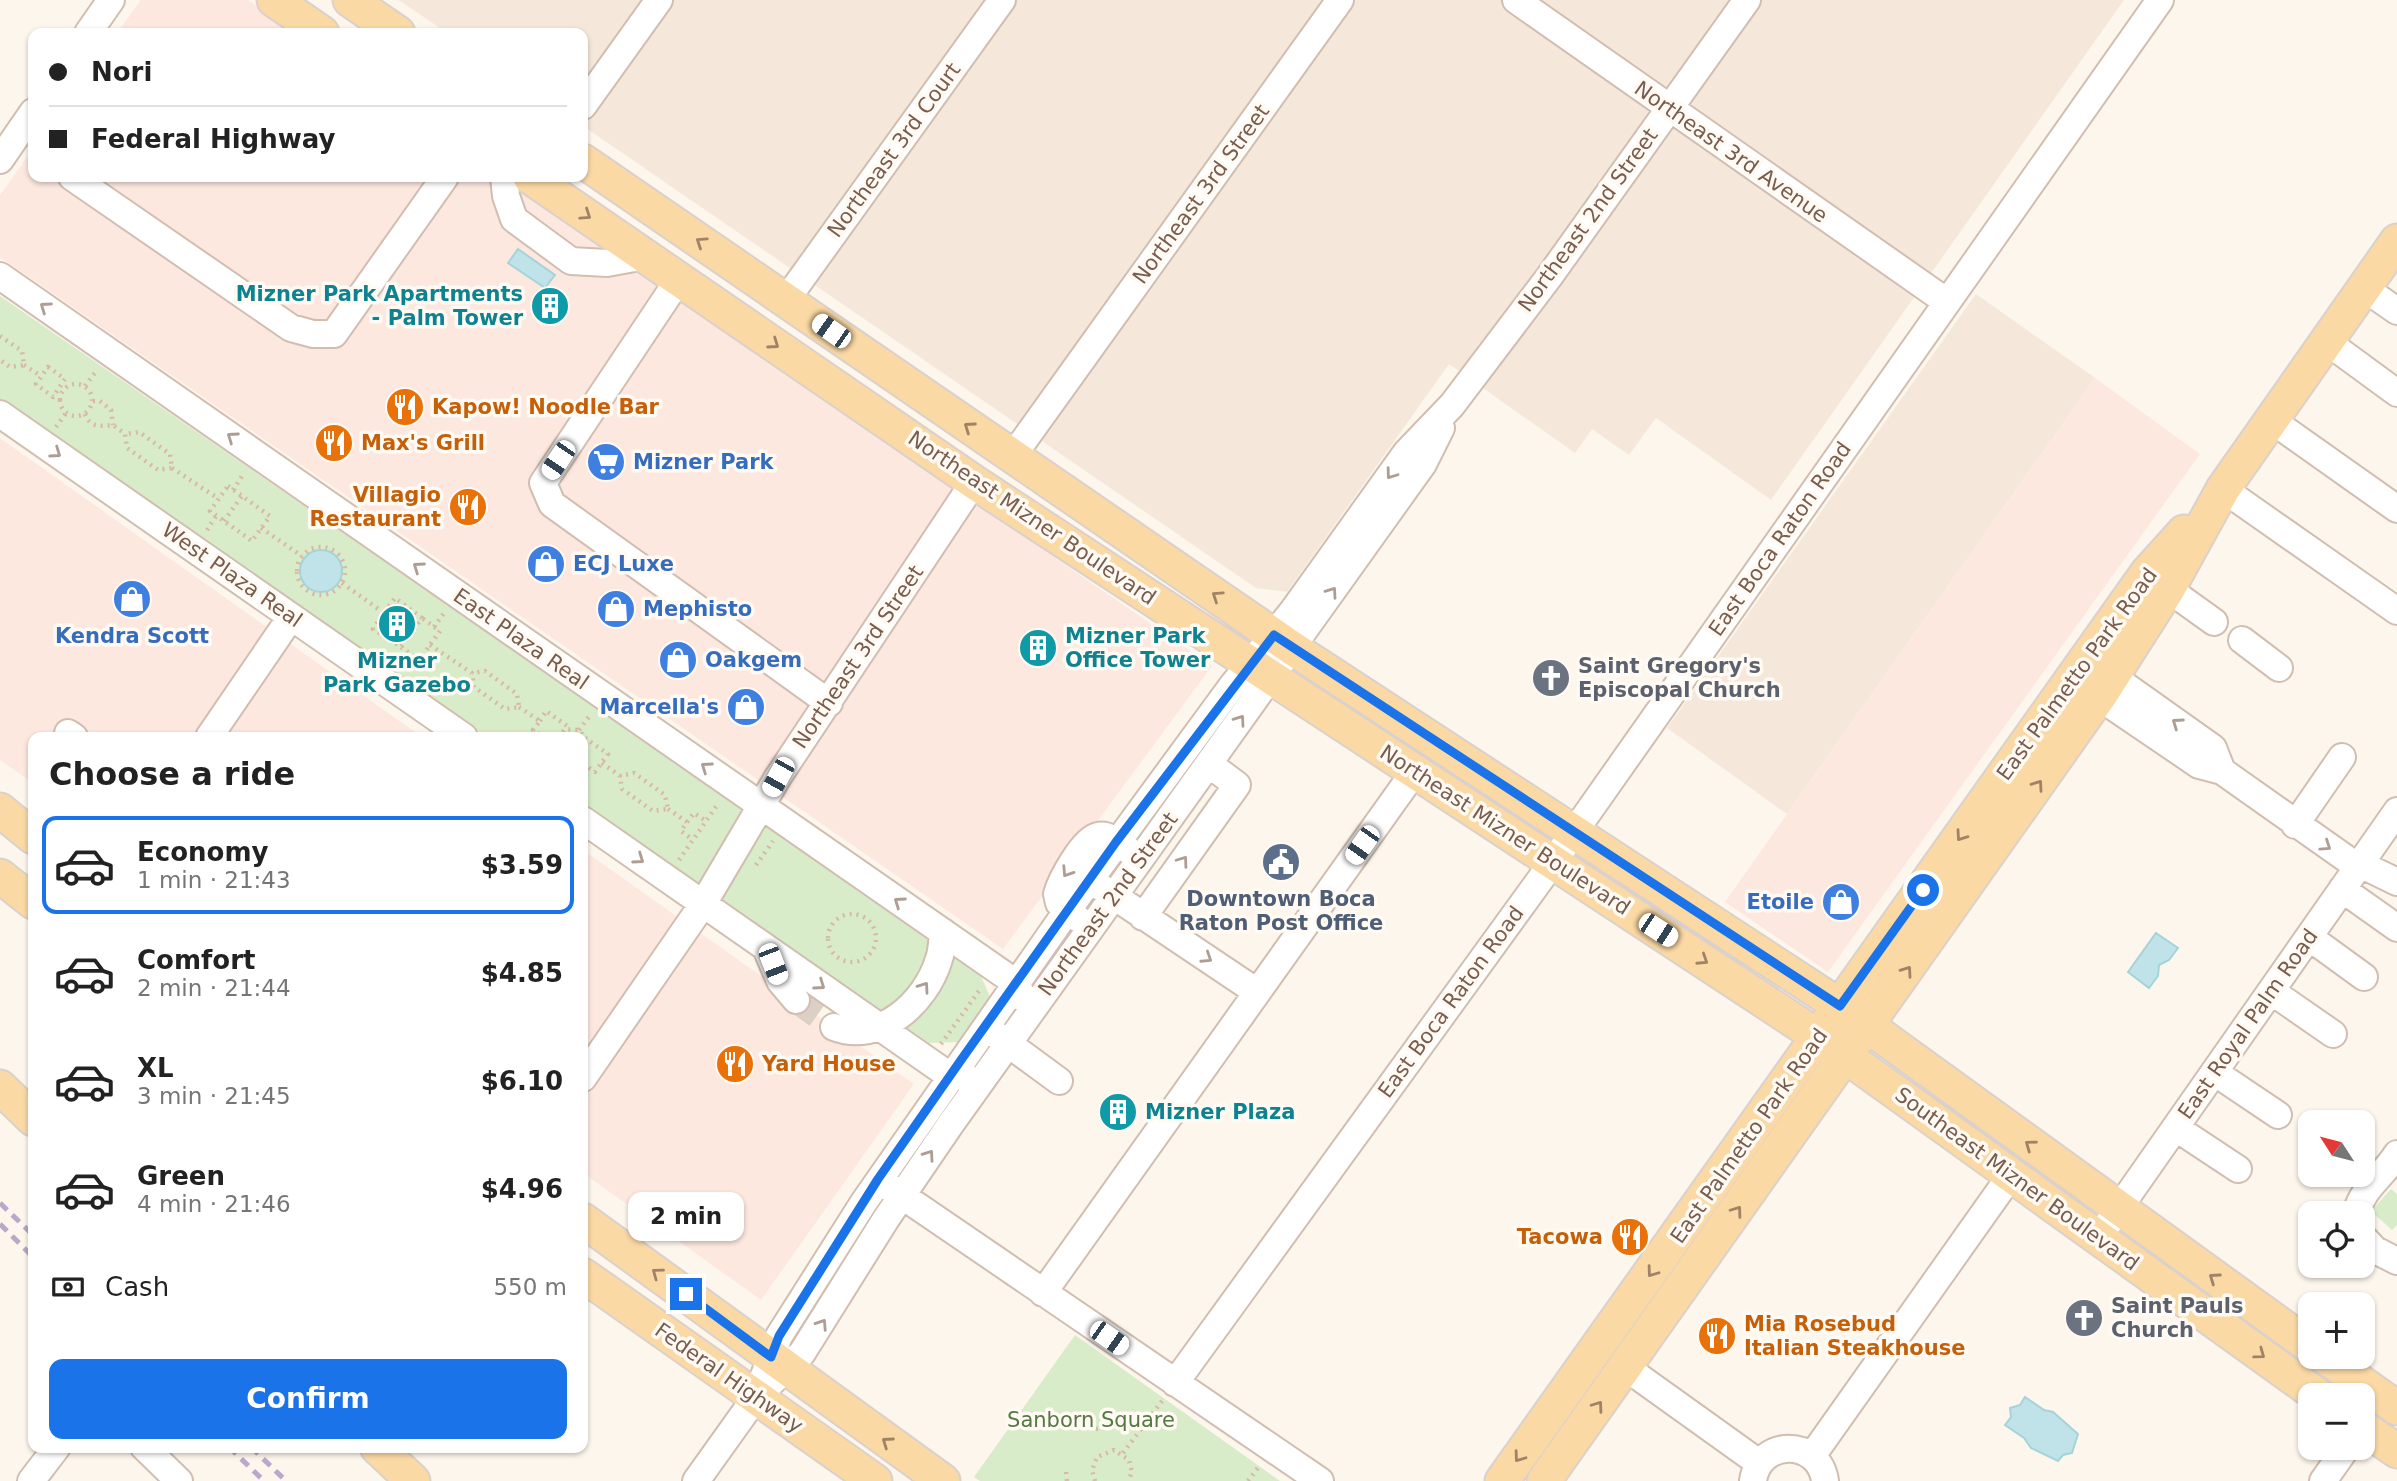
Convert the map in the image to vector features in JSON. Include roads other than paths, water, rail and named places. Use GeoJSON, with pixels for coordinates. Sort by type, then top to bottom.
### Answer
{"type":"FeatureCollection","features":[{"type":"Feature","properties":{"kind":"main road"},"geometry":{"type":"LineString","coordinates":[[274,0],[315,28]]}},
{"type":"Feature","properties":{"kind":"main road"},"geometry":{"type":"LineString","coordinates":[[350,0],[391,28]]}},
{"type":"Feature","properties":{"kind":"main road","name":"Northeast Mizner Boulevard"},"geometry":{"type":"LineString","coordinates":[[588,165],[1283,641],[1840,1006]]}},
{"type":"Feature","properties":{"kind":"main road"},"geometry":{"type":"LineString","coordinates":[[588,180],[621,188]]}},
{"type":"Feature","properties":{"kind":"main road","name":"Northeast Mizner Boulevard"},"geometry":{"type":"LineString","coordinates":[[537,182],[974,482],[1819,1037]]}},
{"type":"Feature","properties":{"kind":"main road","name":"East Palmetto Park Road"},"geometry":{"type":"LineString","coordinates":[[1544,1481],[2106,687],[2168,589],[2223,489],[2397,241]]}},
{"type":"Feature","properties":{"kind":"main road"},"geometry":{"type":"LineString","coordinates":[[679,279],[695,274],[786,300]]}},
{"type":"Feature","properties":{"kind":"main road","name":"East Palmetto Park Road"},"geometry":{"type":"LineString","coordinates":[[1502,1481],[2147,573],[2223,489]]}},
{"type":"Feature","properties":{"kind":"main road"},"geometry":{"type":"LineString","coordinates":[[0,810],[28,832]]}},
{"type":"Feature","properties":{"kind":"main road"},"geometry":{"type":"LineString","coordinates":[[0,876],[28,898]]}},
{"type":"Feature","properties":{"kind":"main road","name":"Southeast Mizner Boulevard"},"geometry":{"type":"LineString","coordinates":[[1840,1006],[2118,1210],[2298,1338]]}},
{"type":"Feature","properties":{"kind":"main road","name":"Southeast Mizner Boulevard"},"geometry":{"type":"LineString","coordinates":[[1819,1037],[2300,1383]]}},
{"type":"Feature","properties":{"kind":"main road"},"geometry":{"type":"LineString","coordinates":[[0,1087],[28,1114]]}},
{"type":"Feature","properties":{"kind":"main road","name":"Federal Highway"},"geometry":{"type":"LineString","coordinates":[[588,1224],[943,1481]]}},
{"type":"Feature","properties":{"kind":"main road","name":"Federal Highway"},"geometry":{"type":"LineString","coordinates":[[588,1279],[875,1481]]}},
{"type":"Feature","properties":{"kind":"main road"},"geometry":{"type":"LineString","coordinates":[[2346,1369],[2392,1396]]}},
{"type":"Feature","properties":{"kind":"main road"},"geometry":{"type":"LineString","coordinates":[[2375,1435],[2397,1451]]}},
{"type":"Feature","properties":{"kind":"main road"},"geometry":{"type":"LineString","coordinates":[[383,1453],[413,1481]]}},
{"type":"Feature","properties":{"kind":"street"},"geometry":{"type":"LineString","coordinates":[[91,28],[111,0]]}},
{"type":"Feature","properties":{"kind":"street"},"geometry":{"type":"LineString","coordinates":[[588,99],[659,0]]}},
{"type":"Feature","properties":{"kind":"street","name":"Northeast 3rd Court"},"geometry":{"type":"LineString","coordinates":[[786,300],[1002,0]]}},
{"type":"Feature","properties":{"kind":"street","name":"Northeast 3rd Street"},"geometry":{"type":"LineString","coordinates":[[1012,457],[1340,0]]}},
{"type":"Feature","properties":{"kind":"street","name":"Northeast 3rd Avenue"},"geometry":{"type":"LineString","coordinates":[[1516,0],[1947,302]]}},
{"type":"Feature","properties":{"kind":"street","name":"Northeast 2nd Street"},"geometry":{"type":"LineString","coordinates":[[779,1363],[779,1336],[878,1179],[1116,842],[1261,670],[1381,505],[1423,464],[1452,405],[1549,277],[1747,0]]}},
{"type":"Feature","properties":{"kind":"street","name":"East Boca Raton Road"},"geometry":{"type":"LineString","coordinates":[[1175,1383],[1553,862],[2160,0]]}},
{"type":"Feature","properties":{"kind":"street"},"geometry":{"type":"LineString","coordinates":[[0,160],[24,144]]}},
{"type":"Feature","properties":{"kind":"street"},"geometry":{"type":"LineString","coordinates":[[79,182],[291,327],[313,334],[334,334],[441,182]]}},
{"type":"Feature","properties":{"kind":"street"},"geometry":{"type":"LineString","coordinates":[[505,182],[514,219],[571,261],[607,263],[645,256]]}},
{"type":"Feature","properties":{"kind":"street","name":"East Plaza Real"},"geometry":{"type":"LineString","coordinates":[[0,276],[1016,983]]}},
{"type":"Feature","properties":{"kind":"street"},"geometry":{"type":"LineString","coordinates":[[679,279],[543,483],[546,496],[552,504],[829,703]]}},
{"type":"Feature","properties":{"kind":"street"},"geometry":{"type":"LineString","coordinates":[[2364,288],[2397,311]]}},
{"type":"Feature","properties":{"kind":"street"},"geometry":{"type":"LineString","coordinates":[[2326,341],[2397,393]]}},
{"type":"Feature","properties":{"kind":"street","name":"West Plaza Real"},"geometry":{"type":"LineString","coordinates":[[0,414],[457,732]]}},
{"type":"Feature","properties":{"kind":"street"},"geometry":{"type":"LineString","coordinates":[[2270,419],[2397,509]]}},
{"type":"Feature","properties":{"kind":"street","name":"Northeast 3rd Street"},"geometry":{"type":"LineString","coordinates":[[588,1071],[704,904],[762,806],[974,482]]}},
{"type":"Feature","properties":{"kind":"street"},"geometry":{"type":"LineString","coordinates":[[2223,489],[2397,611]]}},
{"type":"Feature","properties":{"kind":"street"},"geometry":{"type":"LineString","coordinates":[[2168,589],[2214,622]]}},
{"type":"Feature","properties":{"kind":"street"},"geometry":{"type":"LineString","coordinates":[[212,732],[291,617]]}},
{"type":"Feature","properties":{"kind":"street"},"geometry":{"type":"LineString","coordinates":[[2242,640],[2279,667]]}},
{"type":"Feature","properties":{"kind":"street","name":"Northeast 2nd Street"},"geometry":{"type":"LineString","coordinates":[[696,1481],[779,1363],[808,1345],[901,1195],[1209,764],[1261,670]]}},
{"type":"Feature","properties":{"kind":"street"},"geometry":{"type":"LineString","coordinates":[[2106,687],[2199,765],[2222,771],[2295,825],[2359,865],[2397,883]]}},
{"type":"Feature","properties":{"kind":"street"},"geometry":{"type":"LineString","coordinates":[[2295,825],[2342,757]]}},
{"type":"Feature","properties":{"kind":"street"},"geometry":{"type":"LineString","coordinates":[[1143,916],[1237,785],[1209,764]]}},
{"type":"Feature","properties":{"kind":"street"},"geometry":{"type":"LineString","coordinates":[[1043,1293],[1415,771]]}},
{"type":"Feature","properties":{"kind":"street","name":"East Royal Palm Road"},"geometry":{"type":"LineString","coordinates":[[2098,1238],[2397,811]]}},
{"type":"Feature","properties":{"kind":"street"},"geometry":{"type":"LineString","coordinates":[[588,823],[950,1076],[984,1077]]}},
{"type":"Feature","properties":{"kind":"street"},"geometry":{"type":"LineString","coordinates":[[1090,929],[1059,903],[1057,894],[1072,864],[1090,840],[1097,836],[1106,836],[1141,859]]}},
{"type":"Feature","properties":{"kind":"street"},"geometry":{"type":"LineString","coordinates":[[1090,879],[1257,992]]}},
{"type":"Feature","properties":{"kind":"street"},"geometry":{"type":"LineString","coordinates":[[2342,889],[2397,928]]}},
{"type":"Feature","properties":{"kind":"street"},"geometry":{"type":"LineString","coordinates":[[834,1027],[851,1034],[881,1028],[925,989],[939,959],[943,932]]}},
{"type":"Feature","properties":{"kind":"street"},"geometry":{"type":"LineString","coordinates":[[2309,937],[2364,977]]}},
{"type":"Feature","properties":{"kind":"street"},"geometry":{"type":"LineString","coordinates":[[766,948],[780,981],[796,1000]]}},
{"type":"Feature","properties":{"kind":"street"},"geometry":{"type":"LineString","coordinates":[[1016,983],[1030,1013]]}},
{"type":"Feature","properties":{"kind":"street"},"geometry":{"type":"LineString","coordinates":[[2270,992],[2333,1034]]}},
{"type":"Feature","properties":{"kind":"street"},"geometry":{"type":"LineString","coordinates":[[985,1027],[1059,1082]]}},
{"type":"Feature","properties":{"kind":"street"},"geometry":{"type":"LineString","coordinates":[[2214,1072],[2278,1115]]}},
{"type":"Feature","properties":{"kind":"street"},"geometry":{"type":"LineString","coordinates":[[2176,1128],[2238,1169]]}},
{"type":"Feature","properties":{"kind":"street"},"geometry":{"type":"LineString","coordinates":[[2362,1201],[2369,1185],[2386,1170],[2397,1153]]}},
{"type":"Feature","properties":{"kind":"street"},"geometry":{"type":"LineString","coordinates":[[1812,1456],[2011,1175]]}},
{"type":"Feature","properties":{"kind":"street"},"geometry":{"type":"LineString","coordinates":[[878,1179],[1320,1481]]}},
{"type":"Feature","properties":{"kind":"street"},"geometry":{"type":"LineString","coordinates":[[2375,1250],[2397,1261]]}},
{"type":"Feature","properties":{"kind":"street"},"geometry":{"type":"LineString","coordinates":[[1625,1367],[1756,1472],[1768,1455],[1790,1448],[1812,1456],[1819,1464],[1825,1481]]}},
{"type":"Feature","properties":{"kind":"street"},"geometry":{"type":"LineString","coordinates":[[2375,1413],[2392,1396]]}},
{"type":"Feature","properties":{"kind":"street"},"geometry":{"type":"LineString","coordinates":[[31,1481],[52,1453]]}},
{"type":"Feature","properties":{"kind":"street"},"geometry":{"type":"LineString","coordinates":[[150,1453],[178,1481]]}},
{"type":"Feature","properties":{"kind":"street"},"geometry":{"type":"LineString","coordinates":[[2323,1481],[2338,1460]]}},
{"type":"Feature","properties":{"kind":"water"},"geometry":{"type":"Polygon","coordinates":[[[518,249],[555,275],[545,288],[508,263],[518,249]]]}},
{"type":"Feature","properties":{"kind":"water"},"geometry":{"type":"Polygon","coordinates":[[[321,550],[336,556],[342,571],[336,586],[321,592],[306,586],[300,571],[306,556],[321,550]]]}},
{"type":"Feature","properties":{"kind":"water"},"geometry":{"type":"Polygon","coordinates":[[[2156,933],[2178,948],[2169,960],[2159,965],[2158,976],[2149,988],[2128,972],[2156,933]]]}},
{"type":"Feature","properties":{"kind":"water"},"geometry":{"type":"Polygon","coordinates":[[[2025,1397],[2044,1410],[2053,1412],[2078,1434],[2072,1453],[2063,1455],[2058,1461],[2031,1448],[2024,1438],[2005,1425],[2011,1417],[2010,1408],[2020,1405],[2025,1397]]]}},
{"type":"Feature","properties":{"kind":"tunnel"},"geometry":{"type":"LineString","coordinates":[[796,1000],[834,1027]]}},
{"type":"Feature","properties":{"kind":"railway"},"geometry":{"type":"LineString","coordinates":[[0,1203],[28,1230]]}},
{"type":"Feature","properties":{"kind":"railway"},"geometry":{"type":"LineString","coordinates":[[0,1224],[28,1252]]}},
{"type":"Feature","properties":{"kind":"railway"},"geometry":{"type":"LineString","coordinates":[[235,1453],[264,1481]]}},
{"type":"Feature","properties":{"kind":"railway"},"geometry":{"type":"LineString","coordinates":[[257,1453],[286,1481]]}},
{"type":"Feature","properties":{"kind":"place","name":"Mizner Park Apartments - Palm Tower"},"geometry":{"type":"Point","coordinates":[550,306]}},
{"type":"Feature","properties":{"kind":"place","name":"Kapow! Noodle Bar"},"geometry":{"type":"Point","coordinates":[405,407]}},
{"type":"Feature","properties":{"kind":"place","name":"Max's Grill"},"geometry":{"type":"Point","coordinates":[334,443]}},
{"type":"Feature","properties":{"kind":"place","name":"Mizner Park"},"geometry":{"type":"Point","coordinates":[606,462]}},
{"type":"Feature","properties":{"kind":"place","name":"Villagio Restaurant"},"geometry":{"type":"Point","coordinates":[468,507]}},
{"type":"Feature","properties":{"kind":"place","name":"ECJ Luxe"},"geometry":{"type":"Point","coordinates":[546,564]}},
{"type":"Feature","properties":{"kind":"place","name":"Kendra Scott"},"geometry":{"type":"Point","coordinates":[132,599]}},
{"type":"Feature","properties":{"kind":"place","name":"Mephisto"},"geometry":{"type":"Point","coordinates":[616,609]}},
{"type":"Feature","properties":{"kind":"place","name":"Mizner Park Gazebo"},"geometry":{"type":"Point","coordinates":[397,624]}},
{"type":"Feature","properties":{"kind":"place","name":"Mizner Park Office Tower"},"geometry":{"type":"Point","coordinates":[1038,648]}},
{"type":"Feature","properties":{"kind":"place","name":"Oakgem"},"geometry":{"type":"Point","coordinates":[678,660]}},
{"type":"Feature","properties":{"kind":"place","name":"Saint Gregory's Episcopal Church"},"geometry":{"type":"Point","coordinates":[1551,678]}},
{"type":"Feature","properties":{"kind":"place","name":"Marcella's"},"geometry":{"type":"Point","coordinates":[746,707]}},
{"type":"Feature","properties":{"kind":"place","name":"Downtown Boca Raton Post Office"},"geometry":{"type":"Point","coordinates":[1281,862]}},
{"type":"Feature","properties":{"kind":"place","name":"Etoile"},"geometry":{"type":"Point","coordinates":[1841,902]}},
{"type":"Feature","properties":{"kind":"place","name":"Yard House"},"geometry":{"type":"Point","coordinates":[735,1064]}},
{"type":"Feature","properties":{"kind":"place","name":"Mizner Plaza"},"geometry":{"type":"Point","coordinates":[1118,1112]}},
{"type":"Feature","properties":{"kind":"place","name":"Tacowa"},"geometry":{"type":"Point","coordinates":[1630,1237]}},
{"type":"Feature","properties":{"kind":"place","name":"Saint Pauls Church"},"geometry":{"type":"Point","coordinates":[2084,1318]}},
{"type":"Feature","properties":{"kind":"place","name":"Mia Rosebud Italian Steakhouse"},"geometry":{"type":"Point","coordinates":[1717,1336]}},
{"type":"Feature","properties":{"kind":"park label","name":"Sanborn Square"},"geometry":{"type":"Point","coordinates":[1091,1420]}}]}
